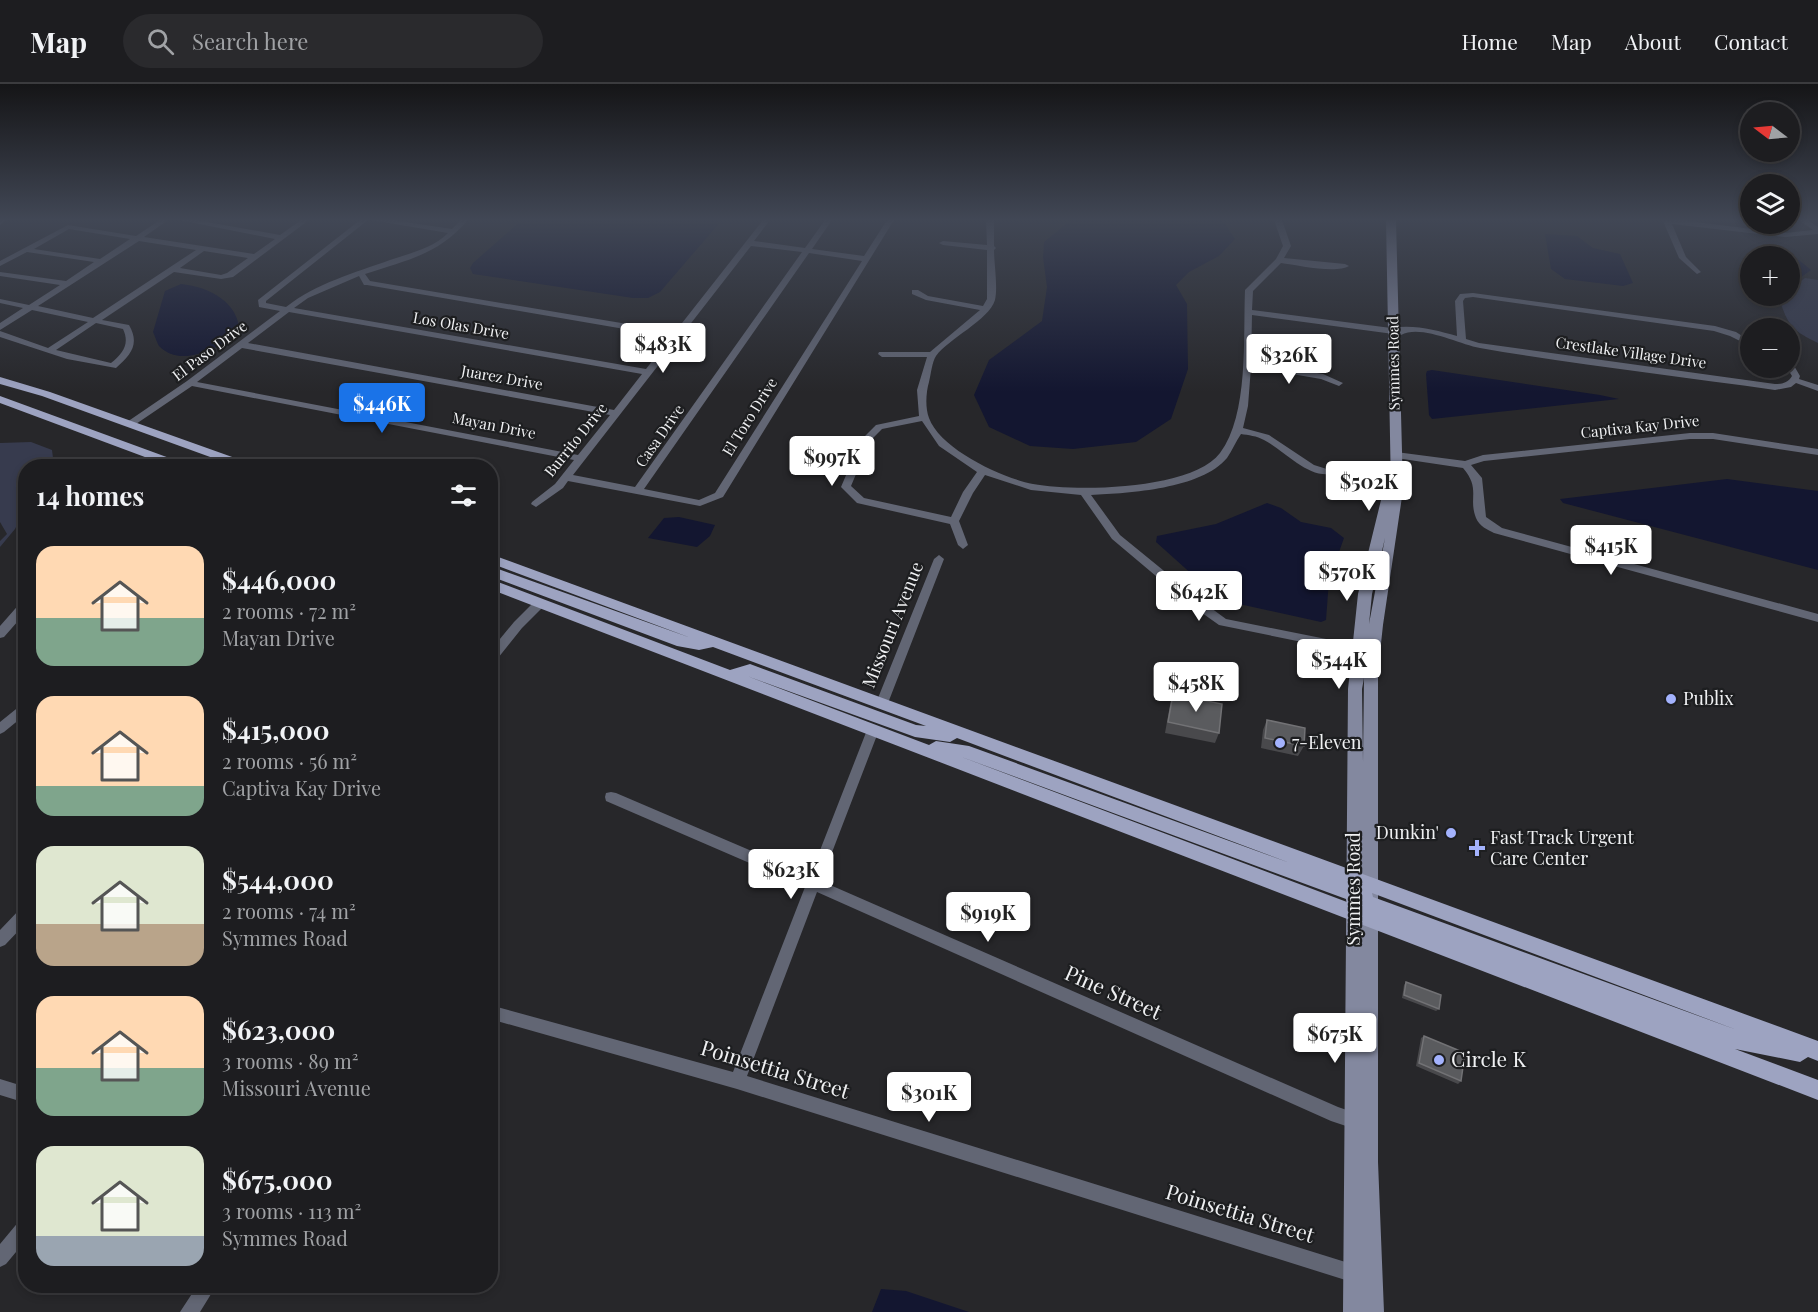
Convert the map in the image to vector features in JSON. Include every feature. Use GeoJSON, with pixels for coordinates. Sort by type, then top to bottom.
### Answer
{"type":"FeatureCollection","features":[{"type":"Feature","properties":{"kind":"main road"},"geometry":{"type":"LineString","coordinates":[[0,380],[226,459]]}},
{"type":"Feature","properties":{"kind":"main road"},"geometry":{"type":"LineString","coordinates":[[0,393],[22,396],[102,424],[115,426],[130,424]]}},
{"type":"Feature","properties":{"kind":"main road"},"geometry":{"type":"LineString","coordinates":[[0,399],[145,459]]}},
{"type":"Feature","properties":{"kind":"main road"},"geometry":{"type":"LineString","coordinates":[[498,561],[978,740],[1818,1090]]}},
{"type":"Feature","properties":{"kind":"main road"},"geometry":{"type":"LineString","coordinates":[[498,574],[682,642],[699,645],[714,642]]}},
{"type":"Feature","properties":{"kind":"main road"},"geometry":{"type":"LineString","coordinates":[[498,587],[873,730],[1362,899],[1728,1038],[1818,1053]]}},
{"type":"Feature","properties":{"kind":"main road"},"geometry":{"type":"LineString","coordinates":[[732,676],[739,671],[750,670],[915,731],[978,740]]}},
{"type":"Feature","properties":{"kind":"street"},"geometry":{"type":"LineString","coordinates":[[24,277],[66,283]]}},
{"type":"Feature","properties":{"kind":"street"},"geometry":{"type":"LineString","coordinates":[[0,327],[75,277]]}},
{"type":"Feature","properties":{"kind":"street"},"geometry":{"type":"LineString","coordinates":[[49,351],[161,277]]}},
{"type":"Feature","properties":{"kind":"street","name":"Los Olas Drive"},"geometry":{"type":"LineString","coordinates":[[291,277],[262,300],[262,305],[648,372]]}},
{"type":"Feature","properties":{"kind":"street","name":"El Paso Drive"},"geometry":{"type":"LineString","coordinates":[[130,424],[242,345],[305,296],[353,277]]}},
{"type":"Feature","properties":{"kind":"street"},"geometry":{"type":"LineString","coordinates":[[363,277],[367,283],[677,335]]}},
{"type":"Feature","properties":{"kind":"street","name":"Burrito Drive"},"geometry":{"type":"LineString","coordinates":[[536,504],[565,477],[723,277]]}},
{"type":"Feature","properties":{"kind":"street","name":"Casa Drive"},"geometry":{"type":"LineString","coordinates":[[637,491],[788,277]]}},
{"type":"Feature","properties":{"kind":"street","name":"El Toro Drive"},"geometry":{"type":"LineString","coordinates":[[565,477],[700,503],[719,495],[856,277]]}},
{"type":"Feature","properties":{"kind":"street"},"geometry":{"type":"LineString","coordinates":[[991,277],[991,298],[986,309],[932,356],[922,390],[924,418],[942,444],[983,471],[1031,487],[1084,492],[1118,490],[1178,481],[1208,469],[1223,456],[1238,430],[1246,382],[1249,290],[1262,277]]}},
{"type":"Feature","properties":{"kind":"street","name":"Symmes Road"},"geometry":{"type":"LineString","coordinates":[[1354,1312],[1360,1123],[1362,899],[1354,760],[1365,651],[1368,577],[1395,462],[1392,277]]}},
{"type":"Feature","properties":{"kind":"street"},"geometry":{"type":"LineString","coordinates":[[915,292],[926,298],[986,309]]}},
{"type":"Feature","properties":{"kind":"street","name":"Crestlake Village Drive"},"geometry":{"type":"LineString","coordinates":[[1462,340],[1459,300],[1468,295],[1715,329],[1740,338]]}},
{"type":"Feature","properties":{"kind":"street"},"geometry":{"type":"LineString","coordinates":[[0,301],[126,327],[128,353],[113,366],[49,351],[0,334]]}},
{"type":"Feature","properties":{"kind":"street","name":"Crestlake Village Drive"},"geometry":{"type":"LineString","coordinates":[[1248,312],[1394,330],[1406,334],[1462,340],[1478,345],[1765,386],[1784,387],[1795,380]]}},
{"type":"Feature","properties":{"kind":"street","name":"Juarez Drive"},"geometry":{"type":"LineString","coordinates":[[242,345],[615,413]]}},
{"type":"Feature","properties":{"kind":"street"},"geometry":{"type":"LineString","coordinates":[[882,354],[932,356]]}},
{"type":"Feature","properties":{"kind":"street"},"geometry":{"type":"LineString","coordinates":[[1246,364],[1323,377],[1339,383]]}},
{"type":"Feature","properties":{"kind":"street"},"geometry":{"type":"LineString","coordinates":[[1795,380],[1818,388]]}},
{"type":"Feature","properties":{"kind":"street","name":"Mayan Drive"},"geometry":{"type":"LineString","coordinates":[[190,383],[580,458]]}},
{"type":"Feature","properties":{"kind":"street"},"geometry":{"type":"LineString","coordinates":[[924,418],[879,427],[866,440],[846,487],[861,501],[954,521]]}},
{"type":"Feature","properties":{"kind":"street"},"geometry":{"type":"LineString","coordinates":[[1238,430],[1266,437],[1311,467],[1327,472]]}},
{"type":"Feature","properties":{"kind":"street","name":"Captiva Kay Drive"},"geometry":{"type":"LineString","coordinates":[[1395,462],[1454,469],[1483,458],[1702,435],[1818,452]]}},
{"type":"Feature","properties":{"kind":"street"},"geometry":{"type":"LineString","coordinates":[[1465,464],[1477,478],[1481,518],[1491,528],[1818,618]]}},
{"type":"Feature","properties":{"kind":"street"},"geometry":{"type":"LineString","coordinates":[[963,545],[954,521],[983,471]]}},
{"type":"Feature","properties":{"kind":"street"},"geometry":{"type":"LineString","coordinates":[[1084,492],[1116,537],[1192,600],[1223,622],[1365,651]]}},
{"type":"Feature","properties":{"kind":"street","name":"Missouri Avenue"},"geometry":{"type":"LineString","coordinates":[[882,704],[939,560]]}},
{"type":"Feature","properties":{"kind":"street"},"geometry":{"type":"LineString","coordinates":[[498,650],[540,603]]}},
{"type":"Feature","properties":{"kind":"street"},"geometry":{"type":"LineString","coordinates":[[0,634],[18,613]]}},
{"type":"Feature","properties":{"kind":"street"},"geometry":{"type":"LineString","coordinates":[[0,729],[18,712]]}},
{"type":"Feature","properties":{"kind":"street"},"geometry":{"type":"LineString","coordinates":[[737,1081],[873,730]]}},
{"type":"Feature","properties":{"kind":"street","name":"Pine Street"},"geometry":{"type":"LineString","coordinates":[[611,797],[1360,1123]]}},
{"type":"Feature","properties":{"kind":"street"},"geometry":{"type":"LineString","coordinates":[[0,940],[18,921]]}},
{"type":"Feature","properties":{"kind":"street","name":"Poinsettia Street"},"geometry":{"type":"LineString","coordinates":[[498,1014],[737,1081],[1355,1274]]}},
{"type":"Feature","properties":{"kind":"street"},"geometry":{"type":"LineString","coordinates":[[0,1087],[18,1093]]}},
{"type":"Feature","properties":{"kind":"street","name":"Symmes Road"},"geometry":{"type":"LineString","coordinates":[[1360,1123],[1373,1312]]}},
{"type":"Feature","properties":{"kind":"street"},"geometry":{"type":"LineString","coordinates":[[0,1258],[18,1236]]}},
{"type":"Feature","properties":{"kind":"street"},"geometry":{"type":"LineString","coordinates":[[189,1312],[202,1293]]}},
{"type":"Feature","properties":{"kind":"shaded area"},"geometry":{"type":"Polygon","coordinates":[[[495,277],[673,277],[660,292],[648,298],[633,298],[495,277]]]}},
{"type":"Feature","properties":{"kind":"shaded area"},"geometry":{"type":"Polygon","coordinates":[[[1046,277],[1184,277],[1176,285],[1187,304],[1188,369],[1171,419],[1136,442],[1073,449],[1030,446],[989,427],[974,395],[989,360],[1042,321],[1047,287],[1046,277]]]}},
{"type":"Feature","properties":{"kind":"shaded area"},"geometry":{"type":"Polygon","coordinates":[[[1563,277],[1630,277],[1633,283],[1623,286],[1563,277]]]}},
{"type":"Feature","properties":{"kind":"shaded area"},"geometry":{"type":"Polygon","coordinates":[[[1805,278],[1818,280],[1818,343],[1800,333],[1800,318],[1787,318],[1782,306],[1800,306],[1800,282],[1805,278]]]}},
{"type":"Feature","properties":{"kind":"shaded area"},"geometry":{"type":"Polygon","coordinates":[[[181,284],[202,289],[221,298],[234,313],[240,334],[211,350],[189,356],[168,353],[159,346],[153,332],[165,291],[181,284]]]}},
{"type":"Feature","properties":{"kind":"shaded area"},"geometry":{"type":"Polygon","coordinates":[[[1427,371],[1619,399],[1432,419],[1429,415],[1426,374],[1427,371]]]}},
{"type":"Feature","properties":{"kind":"shaded area"},"geometry":{"type":"Polygon","coordinates":[[[31,442],[52,450],[53,459],[18,459],[18,523],[0,547],[0,541],[7,534],[0,522],[0,443],[31,442]]]}},
{"type":"Feature","properties":{"kind":"shaded area"},"geometry":{"type":"Polygon","coordinates":[[[1727,479],[1818,491],[1818,570],[1563,503],[1560,499],[1727,479]]]}},
{"type":"Feature","properties":{"kind":"shaded area"},"geometry":{"type":"Polygon","coordinates":[[[1267,503],[1281,508],[1301,522],[1331,528],[1344,538],[1329,580],[1326,620],[1321,622],[1230,602],[1195,577],[1156,542],[1157,536],[1216,524],[1267,503]]]}},
{"type":"Feature","properties":{"kind":"shaded area"},"geometry":{"type":"Polygon","coordinates":[[[679,517],[715,525],[710,536],[697,547],[648,538],[664,518],[679,517]]]}},
{"type":"Feature","properties":{"kind":"shaded area"},"geometry":{"type":"Polygon","coordinates":[[[881,1289],[906,1291],[969,1312],[872,1312],[881,1289]]]}},
{"type":"Feature","properties":{"kind":"building"},"geometry":{"type":"Polygon","coordinates":[[[1173,694],[1222,704],[1219,733],[1168,722],[1173,694]]]}},
{"type":"Feature","properties":{"kind":"building"},"geometry":{"type":"Polygon","coordinates":[[[1267,720],[1305,728],[1304,746],[1265,738],[1267,720]]]}},
{"type":"Feature","properties":{"kind":"building","name":"Circle K"},"geometry":{"type":"Polygon","coordinates":[[[1406,982],[1441,995],[1439,1009],[1404,995],[1406,982]]]}},
{"type":"Feature","properties":{"kind":"building","name":"Circle K"},"geometry":{"type":"Polygon","coordinates":[[[1424,1036],[1465,1053],[1461,1081],[1419,1063],[1424,1036]]]}},
{"type":"Feature","properties":{"kind":"place","name":"Publix"},"geometry":{"type":"Point","coordinates":[1671,699]}},
{"type":"Feature","properties":{"kind":"place","name":"7-Eleven"},"geometry":{"type":"Point","coordinates":[1280,743]}},
{"type":"Feature","properties":{"kind":"place","name":"Dunkin'"},"geometry":{"type":"Point","coordinates":[1451,833]}},
{"type":"Feature","properties":{"kind":"place","name":"Fast Track Urgent Care Center"},"geometry":{"type":"Point","coordinates":[1477,848]}},
{"type":"Feature","properties":{"kind":"place","name":"Circle K"},"geometry":{"type":"Point","coordinates":[1439,1060]}}]}
